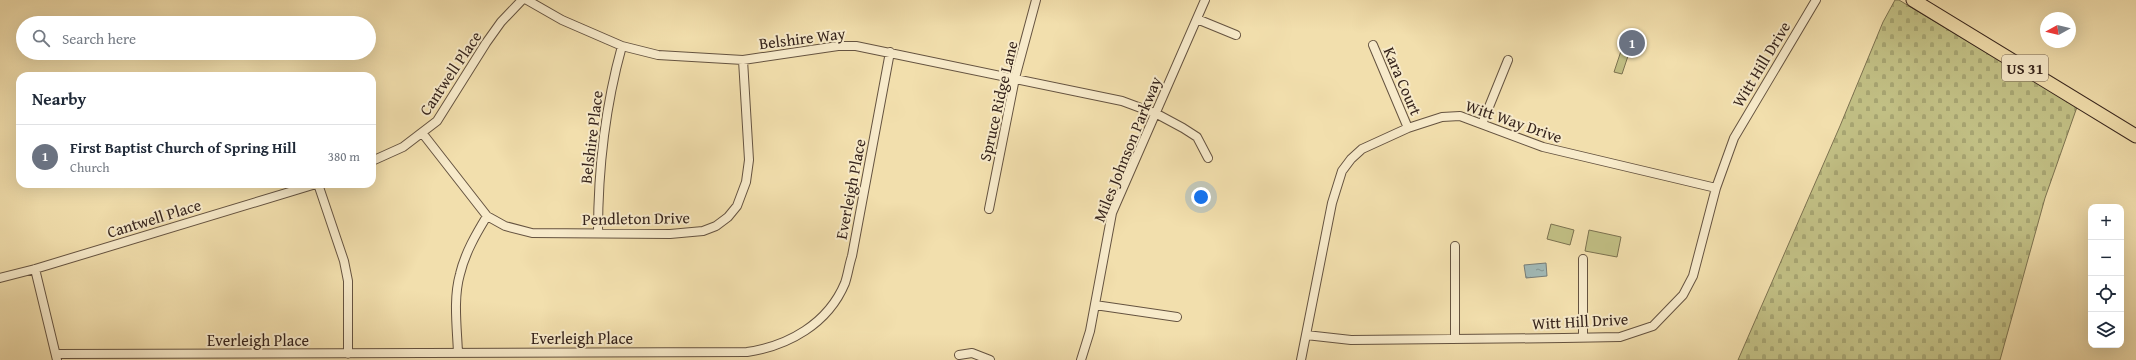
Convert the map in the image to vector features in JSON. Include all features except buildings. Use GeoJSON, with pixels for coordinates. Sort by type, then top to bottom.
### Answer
{"type":"FeatureCollection","features":[{"type":"Feature","properties":{"kind":"main road","name":"US 31"},"geometry":{"type":"LineString","coordinates":[[1913,0],[2136,136]]}},
{"type":"Feature","properties":{"kind":"street","name":"Cantwell Place"},"geometry":{"type":"LineString","coordinates":[[376,159],[403,148],[423,134],[437,121],[486,43],[501,22],[522,0]]}},
{"type":"Feature","properties":{"kind":"street","name":"Belshire Way"},"geometry":{"type":"LineString","coordinates":[[527,0],[562,20],[622,46],[658,55],[743,60],[838,46],[856,46],[1104,96],[1157,114],[1197,138],[1208,158]]}},
{"type":"Feature","properties":{"kind":"street","name":"Spruce Ridge Lane"},"geometry":{"type":"LineString","coordinates":[[989,209],[1015,78],[1036,0]]}},
{"type":"Feature","properties":{"kind":"street","name":"Miles Johnson Parkway"},"geometry":{"type":"LineString","coordinates":[[1081,360],[1087,343],[1112,213],[1157,114],[1205,0]]}},
{"type":"Feature","properties":{"kind":"street","name":"Witt Hill Drive"},"geometry":{"type":"LineString","coordinates":[[1306,335],[1351,340],[1620,337],[1640,332],[1653,326],[1680,300],[1692,276],[1716,188],[1734,138],[1816,0]]}},
{"type":"Feature","properties":{"kind":"street"},"geometry":{"type":"LineString","coordinates":[[1197,19],[1236,35]]}},
{"type":"Feature","properties":{"kind":"street","name":"Kara Court"},"geometry":{"type":"LineString","coordinates":[[1373,45],[1408,128]]}},
{"type":"Feature","properties":{"kind":"street","name":"Belshire Place"},"geometry":{"type":"LineString","coordinates":[[598,233],[600,154],[614,76],[622,46]]}},
{"type":"Feature","properties":{"kind":"street","name":"Everleigh Place"},"geometry":{"type":"LineString","coordinates":[[56,357],[747,352],[778,345],[810,329],[831,306],[844,283],[852,256],[890,52]]}},
{"type":"Feature","properties":{"kind":"street","name":"Pendleton Drive"},"geometry":{"type":"LineString","coordinates":[[423,134],[487,216],[505,226],[532,233],[670,234],[703,231],[716,226],[737,206],[746,182],[749,160],[743,60]]}},
{"type":"Feature","properties":{"kind":"street"},"geometry":{"type":"LineString","coordinates":[[1482,124],[1508,60]]}},
{"type":"Feature","properties":{"kind":"street","name":"Witt Way Drive"},"geometry":{"type":"LineString","coordinates":[[1301,360],[1332,203],[1342,172],[1351,159],[1362,149],[1408,128],[1432,119],[1460,116],[1549,149],[1716,188]]}},
{"type":"Feature","properties":{"kind":"street","name":"Cantwell Place"},"geometry":{"type":"LineString","coordinates":[[0,278],[35,269],[304,188]]}},
{"type":"Feature","properties":{"kind":"street"},"geometry":{"type":"LineString","coordinates":[[318,188],[344,261],[348,282],[348,354]]}},
{"type":"Feature","properties":{"kind":"street"},"geometry":{"type":"LineString","coordinates":[[458,353],[456,298],[460,273],[470,244],[487,216]]}},
{"type":"Feature","properties":{"kind":"street"},"geometry":{"type":"LineString","coordinates":[[1455,246],[1455,338]]}},
{"type":"Feature","properties":{"kind":"street"},"geometry":{"type":"LineString","coordinates":[[1583,259],[1583,337]]}},
{"type":"Feature","properties":{"kind":"street"},"geometry":{"type":"LineString","coordinates":[[35,269],[56,357]]}},
{"type":"Feature","properties":{"kind":"street"},"geometry":{"type":"LineString","coordinates":[[1095,305],[1177,317]]}},
{"type":"Feature","properties":{"kind":"street"},"geometry":{"type":"LineString","coordinates":[[959,355],[972,353],[990,360]]}},
{"type":"Feature","properties":{"kind":"green space"},"geometry":{"type":"Polygon","coordinates":[[[1895,0],[1899,0],[2077,107],[2045,198],[2000,360],[1738,360],[1840,126],[1883,22],[1895,0]]]}},
{"type":"Feature","properties":{"kind":"green space"},"geometry":{"type":"Polygon","coordinates":[[[1621,51],[1629,53],[1622,74],[1614,72],[1621,51]]]}},
{"type":"Feature","properties":{"kind":"green space"},"geometry":{"type":"Polygon","coordinates":[[[1551,224],[1574,230],[1570,245],[1547,239],[1551,224]]]}},
{"type":"Feature","properties":{"kind":"green space"},"geometry":{"type":"Polygon","coordinates":[[[1589,230],[1621,237],[1617,257],[1585,251],[1589,230]]]}},
{"type":"Feature","properties":{"kind":"water"},"geometry":{"type":"Polygon","coordinates":[[[1546,263],[1547,276],[1526,278],[1524,265],[1546,263]]]}},
{"type":"Feature","properties":{"kind":"place","name":"First Baptist Church of Spring Hill"},"geometry":{"type":"Point","coordinates":[1632,43]}}]}
